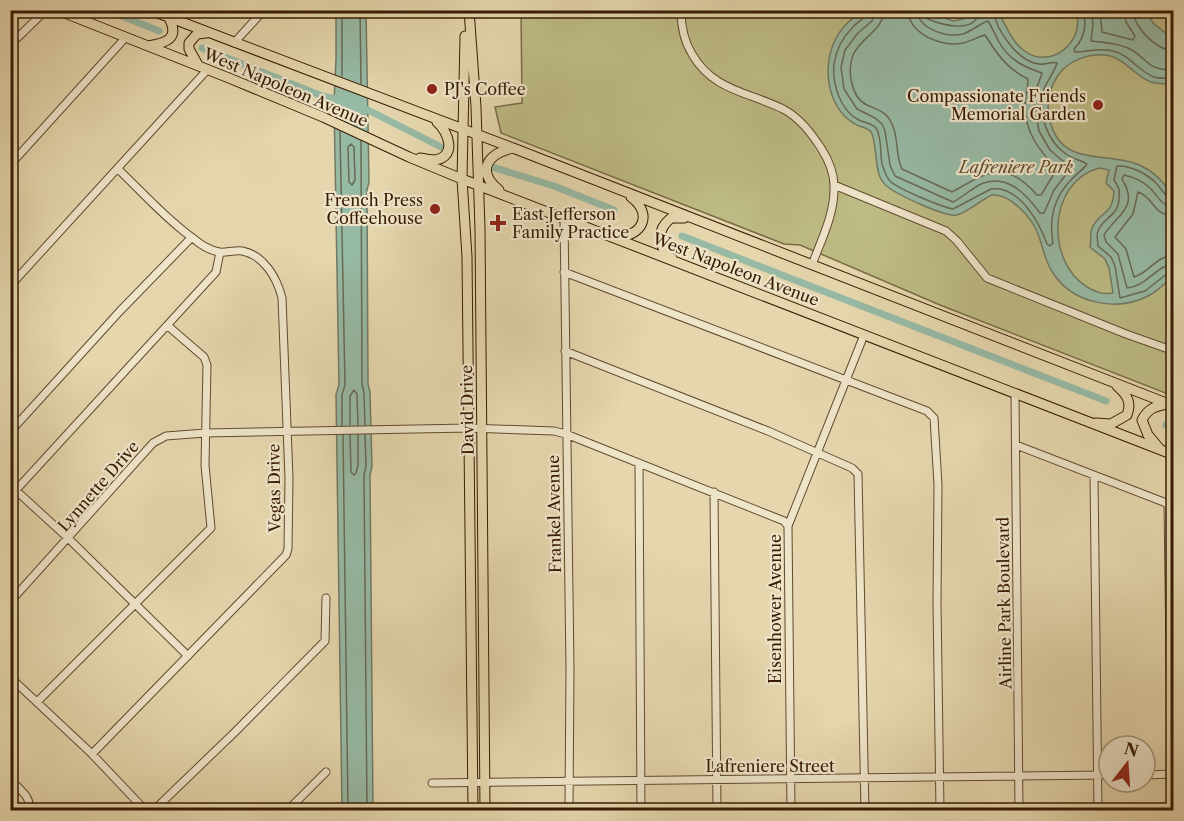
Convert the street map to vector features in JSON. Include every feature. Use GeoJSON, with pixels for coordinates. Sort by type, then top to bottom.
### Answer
{"type":"FeatureCollection","features":[{"type":"Feature","properties":{"kind":"main road","name":"West Napoleon Avenue"},"geometry":{"type":"LineString","coordinates":[[57,10],[208,69],[462,179],[1173,456]]}},
{"type":"Feature","properties":{"kind":"main road","name":"David Drive"},"geometry":{"type":"LineString","coordinates":[[468,10],[462,179],[467,257],[473,810]]}},
{"type":"Feature","properties":{"kind":"main road","name":"David Drive"},"geometry":{"type":"LineString","coordinates":[[468,10],[480,229],[485,810]]}},
{"type":"Feature","properties":{"kind":"main road","name":"West Napoleon Avenue"},"geometry":{"type":"LineString","coordinates":[[151,11],[513,148],[1171,405]]}},
{"type":"Feature","properties":{"kind":"main road"},"geometry":{"type":"LineString","coordinates":[[148,46],[165,43],[170,39],[172,26],[169,18]]}},
{"type":"Feature","properties":{"kind":"main road"},"geometry":{"type":"LineString","coordinates":[[198,65],[189,49],[189,42],[197,34],[209,33]]}},
{"type":"Feature","properties":{"kind":"main road"},"geometry":{"type":"LineString","coordinates":[[409,157],[437,160],[444,155],[450,142],[448,134],[434,120]]}},
{"type":"Feature","properties":{"kind":"main road"},"geometry":{"type":"LineString","coordinates":[[504,194],[490,183],[486,174],[488,163],[501,151],[513,148]]}},
{"type":"Feature","properties":{"kind":"main road"},"geometry":{"type":"LineString","coordinates":[[612,237],[632,235],[642,224],[644,216],[642,209],[625,192]]}},
{"type":"Feature","properties":{"kind":"main road"},"geometry":{"type":"LineString","coordinates":[[677,262],[663,250],[660,233],[671,218],[693,218]]}},
{"type":"Feature","properties":{"kind":"main road"},"geometry":{"type":"LineString","coordinates":[[1088,422],[1111,424],[1127,415],[1130,408],[1129,401],[1114,383]]}},
{"type":"Feature","properties":{"kind":"main road"},"geometry":{"type":"LineString","coordinates":[[1162,451],[1148,435],[1142,420],[1154,407],[1171,405]]}},
{"type":"Feature","properties":{"kind":"main road"},"geometry":{"type":"LineString","coordinates":[[470,608],[483,608]]}},
{"type":"Feature","properties":{"kind":"street"},"geometry":{"type":"LineString","coordinates":[[10,45],[46,10]]}},
{"type":"Feature","properties":{"kind":"street"},"geometry":{"type":"LineString","coordinates":[[234,43],[264,10]]}},
{"type":"Feature","properties":{"kind":"street"},"geometry":{"type":"LineString","coordinates":[[681,10],[686,44],[703,70],[721,84],[784,110],[802,123],[828,161],[834,185],[831,215],[812,265]]}},
{"type":"Feature","properties":{"kind":"street"},"geometry":{"type":"LineString","coordinates":[[10,165],[126,38]]}},
{"type":"Feature","properties":{"kind":"street"},"geometry":{"type":"LineString","coordinates":[[10,286],[208,69]]}},
{"type":"Feature","properties":{"kind":"street","name":"Vegas Drive"},"geometry":{"type":"LineString","coordinates":[[92,754],[286,555],[288,549],[289,478],[282,298],[279,286],[270,271],[258,258],[243,251],[220,252],[205,247],[191,238],[118,169]]}},
{"type":"Feature","properties":{"kind":"street"},"geometry":{"type":"LineString","coordinates":[[834,185],[946,231],[987,278],[995,282],[1173,351]]}},
{"type":"Feature","properties":{"kind":"street","name":"Frankel Avenue"},"geometry":{"type":"LineString","coordinates":[[564,218],[570,669],[569,810]]}},
{"type":"Feature","properties":{"kind":"street"},"geometry":{"type":"LineString","coordinates":[[10,432],[120,311],[191,238]]}},
{"type":"Feature","properties":{"kind":"street"},"geometry":{"type":"LineString","coordinates":[[188,656],[69,539],[13,488],[216,273],[220,252]]}},
{"type":"Feature","properties":{"kind":"street"},"geometry":{"type":"LineString","coordinates":[[564,272],[927,411],[934,419],[938,485],[940,810]]}},
{"type":"Feature","properties":{"kind":"street"},"geometry":{"type":"LineString","coordinates":[[37,702],[211,528],[205,465],[207,365],[204,357],[168,326]]}},
{"type":"Feature","properties":{"kind":"street","name":"Eisenhower Avenue"},"geometry":{"type":"LineString","coordinates":[[791,810],[788,526],[864,335]]}},
{"type":"Feature","properties":{"kind":"street"},"geometry":{"type":"LineString","coordinates":[[565,351],[768,431],[852,468],[859,477],[864,810]]}},
{"type":"Feature","properties":{"kind":"street","name":"Airline Park Boulevard"},"geometry":{"type":"LineString","coordinates":[[1015,395],[1019,810]]}},
{"type":"Feature","properties":{"kind":"street","name":"Lynnette Drive"},"geometry":{"type":"LineString","coordinates":[[10,602],[153,443],[166,436],[205,433],[469,428],[554,431],[714,492],[784,521],[788,526]]}},
{"type":"Feature","properties":{"kind":"street"},"geometry":{"type":"LineString","coordinates":[[1016,445],[1171,505],[1172,810]]}},
{"type":"Feature","properties":{"kind":"street"},"geometry":{"type":"LineString","coordinates":[[639,463],[641,810]]}},
{"type":"Feature","properties":{"kind":"street"},"geometry":{"type":"LineString","coordinates":[[1094,476],[1097,775]]}},
{"type":"Feature","properties":{"kind":"street"},"geometry":{"type":"LineString","coordinates":[[714,492],[717,810]]}},
{"type":"Feature","properties":{"kind":"street"},"geometry":{"type":"LineString","coordinates":[[154,810],[236,732],[325,641],[326,598]]}},
{"type":"Feature","properties":{"kind":"street"},"geometry":{"type":"LineString","coordinates":[[10,677],[92,754],[145,810]]}},
{"type":"Feature","properties":{"kind":"street"},"geometry":{"type":"LineString","coordinates":[[288,810],[326,772]]}},
{"type":"Feature","properties":{"kind":"street"},"geometry":{"type":"LineString","coordinates":[[1157,775],[1173,774]]}},
{"type":"Feature","properties":{"kind":"street","name":"Lafreniere Street"},"geometry":{"type":"LineString","coordinates":[[432,783],[1097,775]]}},
{"type":"Feature","properties":{"kind":"street"},"geometry":{"type":"LineString","coordinates":[[10,779],[28,797],[29,810]]}},
{"type":"Feature","properties":{"kind":"street"},"geometry":{"type":"LineString","coordinates":[[1098,794],[1098,810]]}},
{"type":"Feature","properties":{"kind":"green space","name":"Lafreniere Park"},"geometry":{"type":"Polygon","coordinates":[[[521,11],[1173,11],[1173,396],[940,305],[800,245],[784,244],[501,133],[495,107],[522,103],[521,11]]]}},
{"type":"Feature","properties":{"kind":"water"},"geometry":{"type":"Polygon","coordinates":[[[336,11],[366,11],[369,182],[367,190],[368,384],[372,467],[370,475],[373,810],[342,810],[336,394],[339,385],[334,101],[336,11]]]}},
{"type":"Feature","properties":{"kind":"water"},"geometry":{"type":"Polygon","coordinates":[[[866,11],[925,11],[953,21],[967,18],[976,11],[998,11],[1015,42],[1023,50],[1033,56],[1044,57],[1054,55],[1070,43],[1076,34],[1078,23],[1076,11],[1145,11],[1153,23],[1173,39],[1173,83],[1151,82],[1112,57],[1089,56],[1078,59],[1060,72],[1050,93],[1048,109],[1056,136],[1064,146],[1086,155],[1125,160],[1137,164],[1154,174],[1166,187],[1173,198],[1173,275],[1155,292],[1136,301],[1123,304],[1096,302],[1072,292],[1062,284],[1048,264],[1031,221],[1020,208],[1006,198],[992,195],[965,212],[950,215],[922,205],[887,186],[878,172],[873,135],[868,129],[853,123],[843,114],[829,85],[830,55],[835,41],[842,29],[853,18],[866,11]],[[1099,168],[1082,176],[1070,189],[1062,205],[1058,223],[1059,242],[1064,259],[1073,275],[1087,287],[1106,294],[1113,293],[1109,268],[1105,259],[1090,247],[1092,228],[1095,222],[1109,210],[1113,200],[1114,191],[1106,183],[1109,170],[1099,168]]]}},
{"type":"Feature","properties":{"kind":"waterway"},"geometry":{"type":"LineString","coordinates":[[107,10],[159,31]]}},
{"type":"Feature","properties":{"kind":"waterway"},"geometry":{"type":"LineString","coordinates":[[202,48],[322,96],[341,100]]}},
{"type":"Feature","properties":{"kind":"waterway"},"geometry":{"type":"LineString","coordinates":[[360,106],[443,148]]}},
{"type":"Feature","properties":{"kind":"waterway"},"geometry":{"type":"LineString","coordinates":[[492,167],[554,186],[614,210]]}},
{"type":"Feature","properties":{"kind":"waterway"},"geometry":{"type":"LineString","coordinates":[[682,236],[1106,401]]}},
{"type":"Feature","properties":{"kind":"waterway"},"geometry":{"type":"LineString","coordinates":[[1166,425],[1174,428]]}},
{"type":"Feature","properties":{"kind":"place","name":"PJ's Coffee"},"geometry":{"type":"Point","coordinates":[432,89]}},
{"type":"Feature","properties":{"kind":"place","name":"Compassionate Friends Memorial Garden"},"geometry":{"type":"Point","coordinates":[1098,105]}},
{"type":"Feature","properties":{"kind":"place","name":"French Press Coffeehouse"},"geometry":{"type":"Point","coordinates":[435,209]}},
{"type":"Feature","properties":{"kind":"place","name":"East Jefferson Family Practice"},"geometry":{"type":"Point","coordinates":[498,223]}}]}
